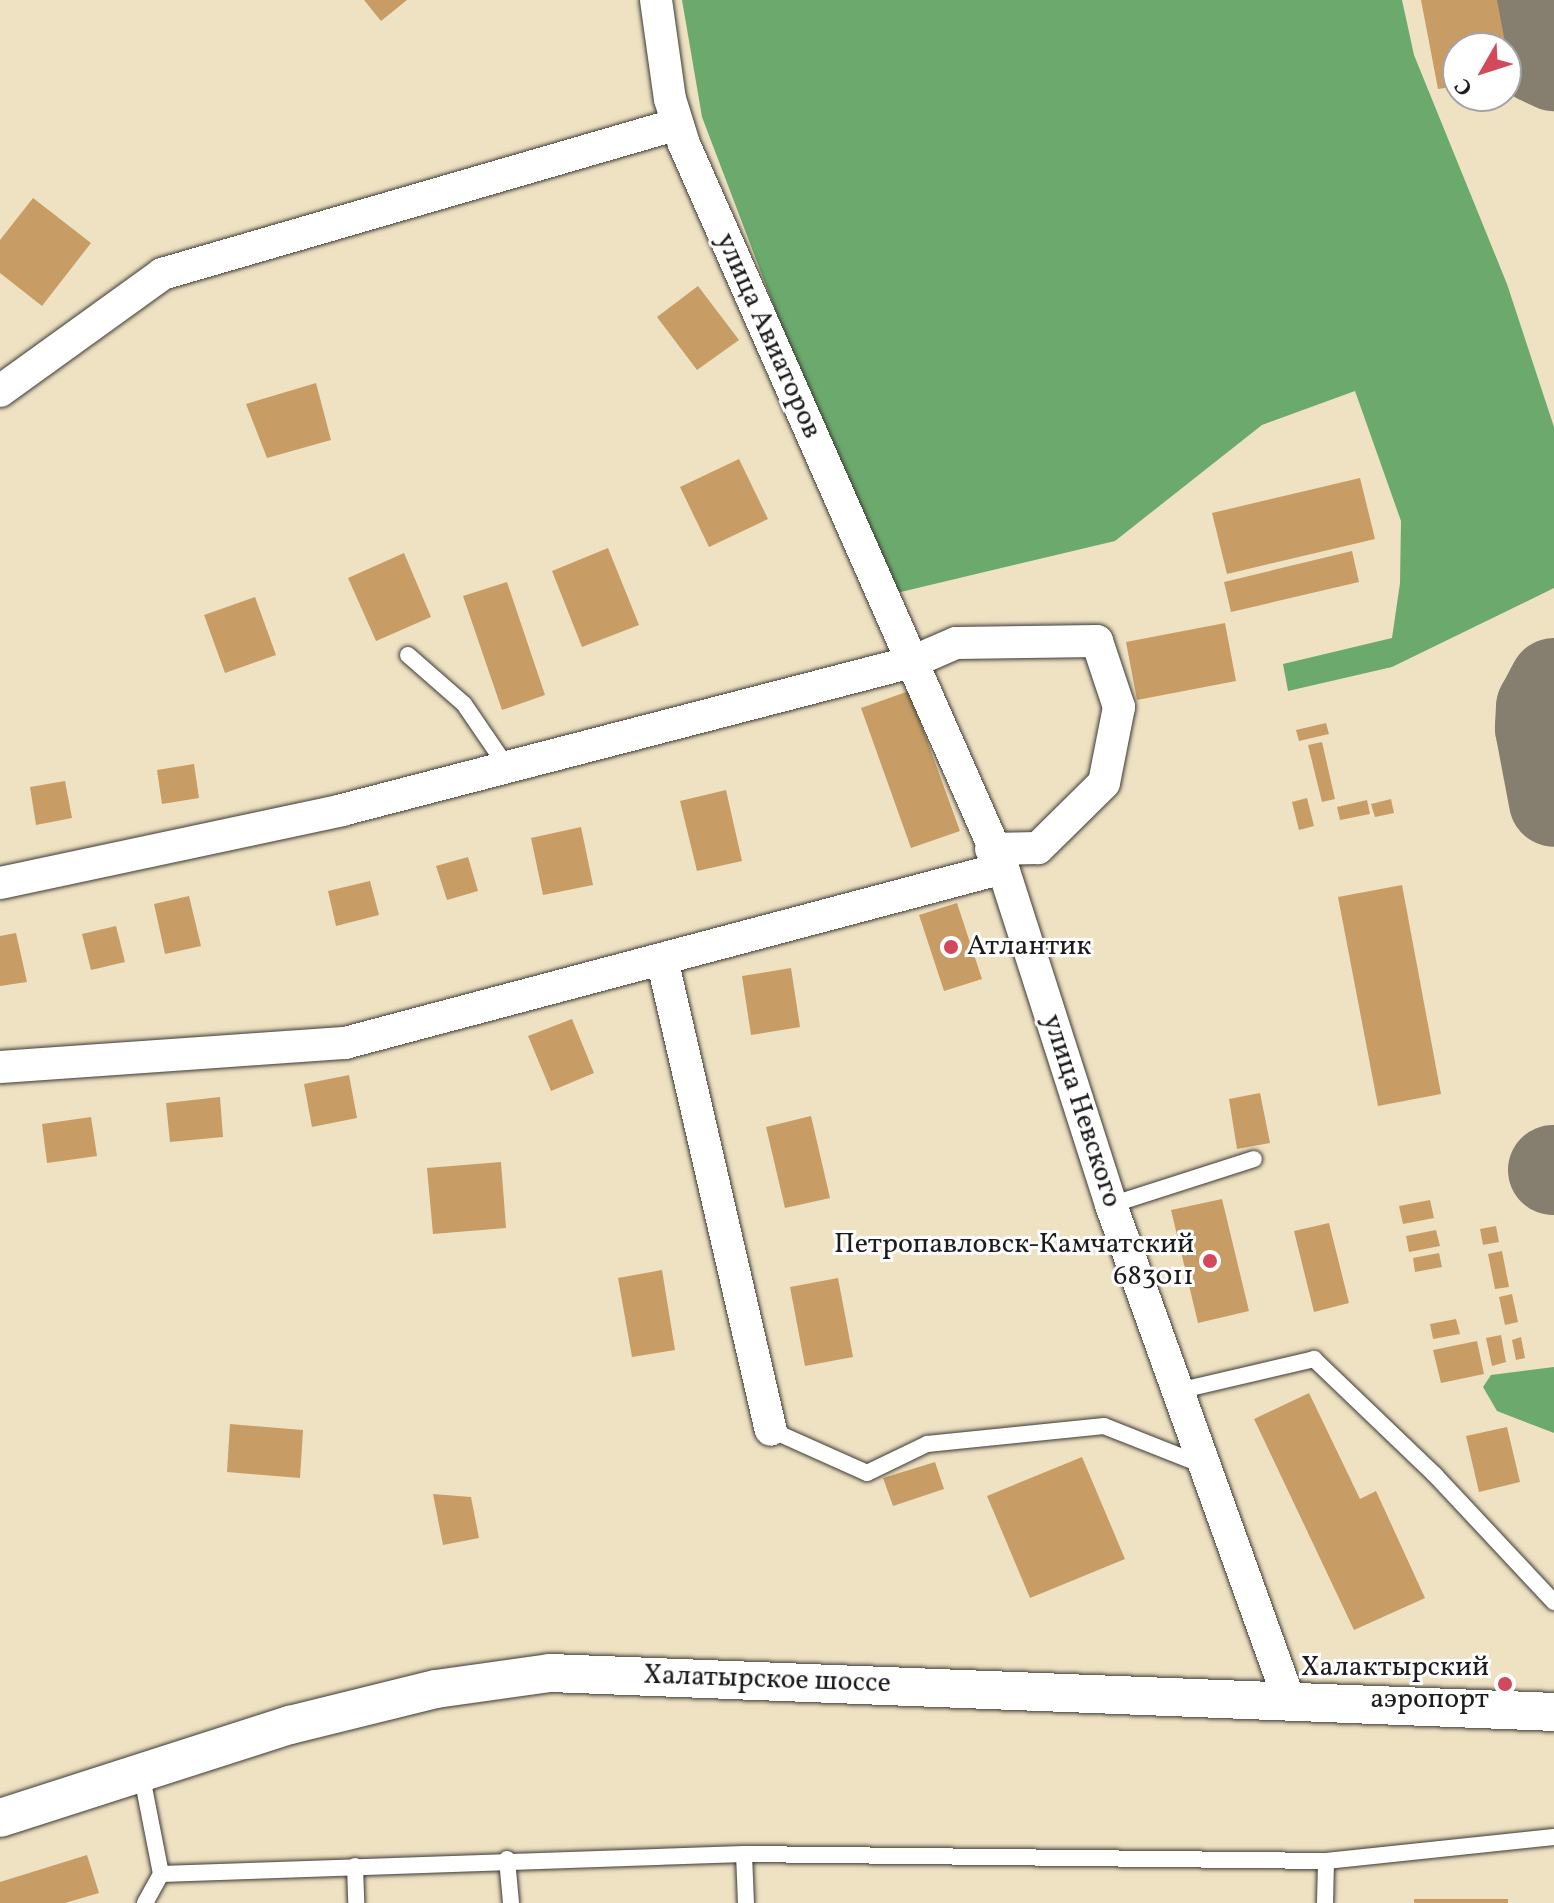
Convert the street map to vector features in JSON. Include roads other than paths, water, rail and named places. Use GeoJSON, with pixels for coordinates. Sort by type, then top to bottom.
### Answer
{"type":"FeatureCollection","features":[{"type":"Feature","properties":{"kind":"street","name":"улица Авиаторов"},"geometry":{"type":"LineString","coordinates":[[656,0],[678,124],[912,662]]}},
{"type":"Feature","properties":{"kind":"street"},"geometry":{"type":"LineString","coordinates":[[0,391],[162,274],[678,124]]}},
{"type":"Feature","properties":{"kind":"street"},"geometry":{"type":"LineString","coordinates":[[0,883],[342,810],[912,662],[956,643],[1097,641],[1119,707],[1104,783],[1038,848],[662,959],[345,1043],[0,1067]]}},
{"type":"Feature","properties":{"kind":"street","name":"улица Невского"},"geometry":{"type":"LineString","coordinates":[[912,662],[997,858],[1111,1205],[1289,1700]]}},
{"type":"Feature","properties":{"kind":"street"},"geometry":{"type":"LineString","coordinates":[[662,959],[771,1430]]}},
{"type":"Feature","properties":{"kind":"street","name":"Халатырское шоссе"},"geometry":{"type":"LineString","coordinates":[[0,1818],[290,1725],[436,1689],[550,1673],[1554,1712]]}},
{"type":"Feature","properties":{"kind":"lane"},"geometry":{"type":"LineString","coordinates":[[408,655],[464,704],[507,767]]}},
{"type":"Feature","properties":{"kind":"lane"},"geometry":{"type":"LineString","coordinates":[[1111,1205],[1254,1159]]}},
{"type":"Feature","properties":{"kind":"lane"},"geometry":{"type":"LineString","coordinates":[[1178,1391],[1314,1359],[1435,1475],[1554,1602]]}},
{"type":"Feature","properties":{"kind":"lane"},"geometry":{"type":"LineString","coordinates":[[771,1430],[867,1473],[927,1444],[1104,1426],[1205,1466]]}},
{"type":"Feature","properties":{"kind":"lane"},"geometry":{"type":"LineString","coordinates":[[141,1772],[161,1874],[145,1903]]}},
{"type":"Feature","properties":{"kind":"lane"},"geometry":{"type":"LineString","coordinates":[[161,1874],[507,1859],[744,1854],[1326,1861],[1554,1837]]}},
{"type":"Feature","properties":{"kind":"lane"},"geometry":{"type":"LineString","coordinates":[[744,1854],[746,1903]]}},
{"type":"Feature","properties":{"kind":"lane"},"geometry":{"type":"LineString","coordinates":[[507,1859],[511,1903]]}},
{"type":"Feature","properties":{"kind":"lane"},"geometry":{"type":"LineString","coordinates":[[1325,1903],[1326,1861]]}},
{"type":"Feature","properties":{"kind":"lane"},"geometry":{"type":"LineString","coordinates":[[355,1866],[356,1903]]}},
{"type":"Feature","properties":{"kind":"place","name":"Атлантик"},"geometry":{"type":"Point","coordinates":[951,947]}},
{"type":"Feature","properties":{"kind":"place","name":"Петропавловск-Камчатский 683011"},"geometry":{"type":"Point","coordinates":[1210,1261]}},
{"type":"Feature","properties":{"kind":"place","name":"Халактырский аэропорт"},"geometry":{"type":"Point","coordinates":[1505,1684]}}]}
